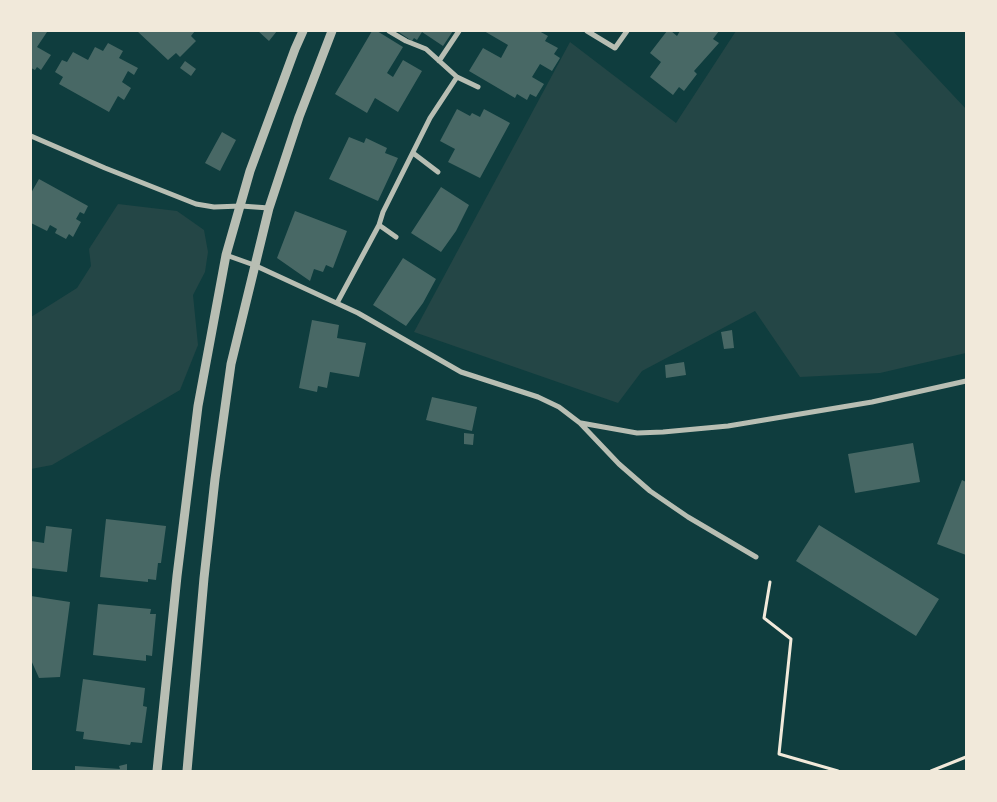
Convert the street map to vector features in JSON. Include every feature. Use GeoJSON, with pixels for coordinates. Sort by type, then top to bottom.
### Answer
{"type":"FeatureCollection","features":[{"type":"Feature","properties":{"kind":"street"},"geometry":{"type":"LineString","coordinates":[[157,771],[177,576],[198,406],[226,255],[250,171],[303,31]]}},
{"type":"Feature","properties":{"kind":"street"},"geometry":{"type":"LineString","coordinates":[[187,771],[205,569],[223,411],[231,364],[269,208],[299,118],[332,31]]}},
{"type":"Feature","properties":{"kind":"street"},"geometry":{"type":"LineString","coordinates":[[389,31],[406,41],[426,49],[457,78],[478,87]]}},
{"type":"Feature","properties":{"kind":"street"},"geometry":{"type":"LineString","coordinates":[[439,61],[459,31]]}},
{"type":"Feature","properties":{"kind":"street"},"geometry":{"type":"LineString","coordinates":[[587,31],[615,48],[627,31]]}},
{"type":"Feature","properties":{"kind":"street"},"geometry":{"type":"LineString","coordinates":[[337,303],[379,225],[383,212],[430,118],[457,78]]}},
{"type":"Feature","properties":{"kind":"street"},"geometry":{"type":"LineString","coordinates":[[31,136],[196,204],[269,208]]}},
{"type":"Feature","properties":{"kind":"street"},"geometry":{"type":"LineString","coordinates":[[414,153],[438,172]]}},
{"type":"Feature","properties":{"kind":"street"},"geometry":{"type":"LineString","coordinates":[[379,225],[396,237]]}},
{"type":"Feature","properties":{"kind":"street"},"geometry":{"type":"LineString","coordinates":[[226,255],[254,265],[358,313],[461,372],[538,397],[559,408],[580,423],[619,464],[650,491],[688,517],[756,556]]}},
{"type":"Feature","properties":{"kind":"street"},"geometry":{"type":"LineString","coordinates":[[580,423],[637,433],[728,426],[872,402],[966,381]]}},
{"type":"Feature","properties":{"kind":"path"},"geometry":{"type":"LineString","coordinates":[[770,582],[764,618],[791,639],[779,754],[838,771]]}},
{"type":"Feature","properties":{"kind":"path"},"geometry":{"type":"LineString","coordinates":[[931,771],[966,757]]}},
{"type":"Feature","properties":{"kind":"shaded area"},"geometry":{"type":"Polygon","coordinates":[[[736,31],[893,31],[966,109],[966,353],[880,373],[800,377],[755,311],[642,371],[618,403],[414,332],[570,42],[676,123],[736,31]]]}},
{"type":"Feature","properties":{"kind":"shaded area"},"geometry":{"type":"Polygon","coordinates":[[[118,204],[177,211],[204,230],[208,252],[205,272],[193,295],[198,345],[180,390],[52,465],[31,469],[31,317],[77,288],[91,266],[89,249],[118,204]]]}},
{"type":"Feature","properties":{"kind":"building"},"geometry":{"type":"Polygon","coordinates":[[[31,31],[47,32],[37,47],[51,55],[41,70],[37,67],[35,70],[31,68],[31,31]]]}},
{"type":"Feature","properties":{"kind":"building"},"geometry":{"type":"Polygon","coordinates":[[[137,31],[195,31],[191,36],[196,41],[180,57],[176,53],[168,60],[137,31]]]}},
{"type":"Feature","properties":{"kind":"building"},"geometry":{"type":"Polygon","coordinates":[[[258,31],[277,31],[269,41],[258,31]]]}},
{"type":"Feature","properties":{"kind":"building"},"geometry":{"type":"Polygon","coordinates":[[[372,31],[377,31],[403,47],[387,73],[393,77],[403,60],[422,71],[398,112],[375,98],[367,113],[335,94],[372,31]]]}},
{"type":"Feature","properties":{"kind":"building"},"geometry":{"type":"Polygon","coordinates":[[[397,31],[453,31],[443,46],[422,32],[417,40],[414,38],[412,41],[397,31]]]}},
{"type":"Feature","properties":{"kind":"building"},"geometry":{"type":"Polygon","coordinates":[[[484,31],[539,31],[548,36],[545,41],[558,48],[554,54],[560,58],[552,71],[540,64],[532,77],[544,84],[536,97],[530,94],[527,100],[517,94],[515,98],[469,71],[483,48],[501,58],[508,45],[484,31]]]}},
{"type":"Feature","properties":{"kind":"building"},"geometry":{"type":"Polygon","coordinates":[[[667,31],[671,31],[677,36],[680,31],[719,31],[713,39],[719,43],[694,71],[697,74],[684,91],[679,87],[673,95],[650,77],[661,62],[650,53],[667,31]]]}},
{"type":"Feature","properties":{"kind":"building"},"geometry":{"type":"Polygon","coordinates":[[[108,43],[123,51],[119,58],[138,68],[134,75],[128,71],[122,82],[131,88],[124,100],[118,96],[109,112],[59,84],[63,77],[55,72],[62,60],[67,62],[73,52],[88,60],[95,47],[103,51],[108,43]]]}},
{"type":"Feature","properties":{"kind":"building"},"geometry":{"type":"Polygon","coordinates":[[[185,61],[196,69],[191,76],[180,68],[185,61]]]}},
{"type":"Feature","properties":{"kind":"building"},"geometry":{"type":"Polygon","coordinates":[[[457,109],[470,116],[472,113],[480,117],[484,109],[510,123],[480,178],[448,162],[455,149],[440,141],[457,109]]]}},
{"type":"Feature","properties":{"kind":"building"},"geometry":{"type":"Polygon","coordinates":[[[222,132],[236,140],[220,171],[205,163],[222,132]]]}},
{"type":"Feature","properties":{"kind":"building"},"geometry":{"type":"Polygon","coordinates":[[[349,137],[364,143],[366,138],[387,148],[385,153],[398,158],[378,201],[329,179],[349,137]]]}},
{"type":"Feature","properties":{"kind":"building"},"geometry":{"type":"Polygon","coordinates":[[[39,179],[88,206],[84,214],[80,212],[76,219],[81,222],[73,237],[69,234],[66,239],[55,233],[57,229],[50,225],[47,231],[31,223],[31,193],[39,179]]]}},
{"type":"Feature","properties":{"kind":"building"},"geometry":{"type":"Polygon","coordinates":[[[441,187],[469,205],[456,231],[441,252],[411,233],[441,187]]]}},
{"type":"Feature","properties":{"kind":"building"},"geometry":{"type":"Polygon","coordinates":[[[295,211],[347,231],[333,268],[326,265],[323,272],[314,269],[310,281],[277,258],[295,211]]]}},
{"type":"Feature","properties":{"kind":"building"},"geometry":{"type":"Polygon","coordinates":[[[403,258],[436,279],[423,303],[406,326],[373,305],[403,258]]]}},
{"type":"Feature","properties":{"kind":"building"},"geometry":{"type":"Polygon","coordinates":[[[312,320],[339,325],[337,338],[366,343],[359,377],[330,372],[327,388],[318,386],[317,392],[299,388],[312,320]]]}},
{"type":"Feature","properties":{"kind":"building"},"geometry":{"type":"Polygon","coordinates":[[[732,330],[734,348],[724,349],[721,332],[732,330]]]}},
{"type":"Feature","properties":{"kind":"building"},"geometry":{"type":"Polygon","coordinates":[[[684,362],[686,375],[666,378],[665,365],[684,362]]]}},
{"type":"Feature","properties":{"kind":"building"},"geometry":{"type":"Polygon","coordinates":[[[432,397],[477,407],[472,431],[426,420],[432,397]]]}},
{"type":"Feature","properties":{"kind":"building"},"geometry":{"type":"Polygon","coordinates":[[[464,433],[474,434],[473,445],[464,444],[464,433]]]}},
{"type":"Feature","properties":{"kind":"building"},"geometry":{"type":"Polygon","coordinates":[[[913,443],[920,482],[855,493],[848,454],[913,443]]]}},
{"type":"Feature","properties":{"kind":"building"},"geometry":{"type":"Polygon","coordinates":[[[962,480],[966,482],[966,555],[937,544],[962,480]]]}},
{"type":"Feature","properties":{"kind":"building"},"geometry":{"type":"Polygon","coordinates":[[[106,519],[166,526],[161,563],[158,563],[156,580],[148,579],[148,582],[100,577],[106,519]]]}},
{"type":"Feature","properties":{"kind":"building"},"geometry":{"type":"Polygon","coordinates":[[[819,525],[939,599],[916,636],[796,561],[819,525]]]}},
{"type":"Feature","properties":{"kind":"building"},"geometry":{"type":"Polygon","coordinates":[[[46,526],[72,529],[67,572],[31,568],[31,541],[44,543],[46,526]]]}},
{"type":"Feature","properties":{"kind":"building"},"geometry":{"type":"Polygon","coordinates":[[[31,596],[70,602],[60,677],[39,678],[31,660],[31,596]]]}},
{"type":"Feature","properties":{"kind":"building"},"geometry":{"type":"Polygon","coordinates":[[[98,604],[151,609],[150,614],[156,614],[152,656],[146,655],[146,661],[93,655],[98,604]]]}},
{"type":"Feature","properties":{"kind":"building"},"geometry":{"type":"Polygon","coordinates":[[[83,679],[145,688],[143,706],[147,707],[142,743],[131,742],[130,745],[83,739],[84,732],[76,731],[83,679]]]}},
{"type":"Feature","properties":{"kind":"building"},"geometry":{"type":"Polygon","coordinates":[[[127,764],[127,771],[75,771],[75,766],[120,769],[119,766],[127,764]]]}}]}
